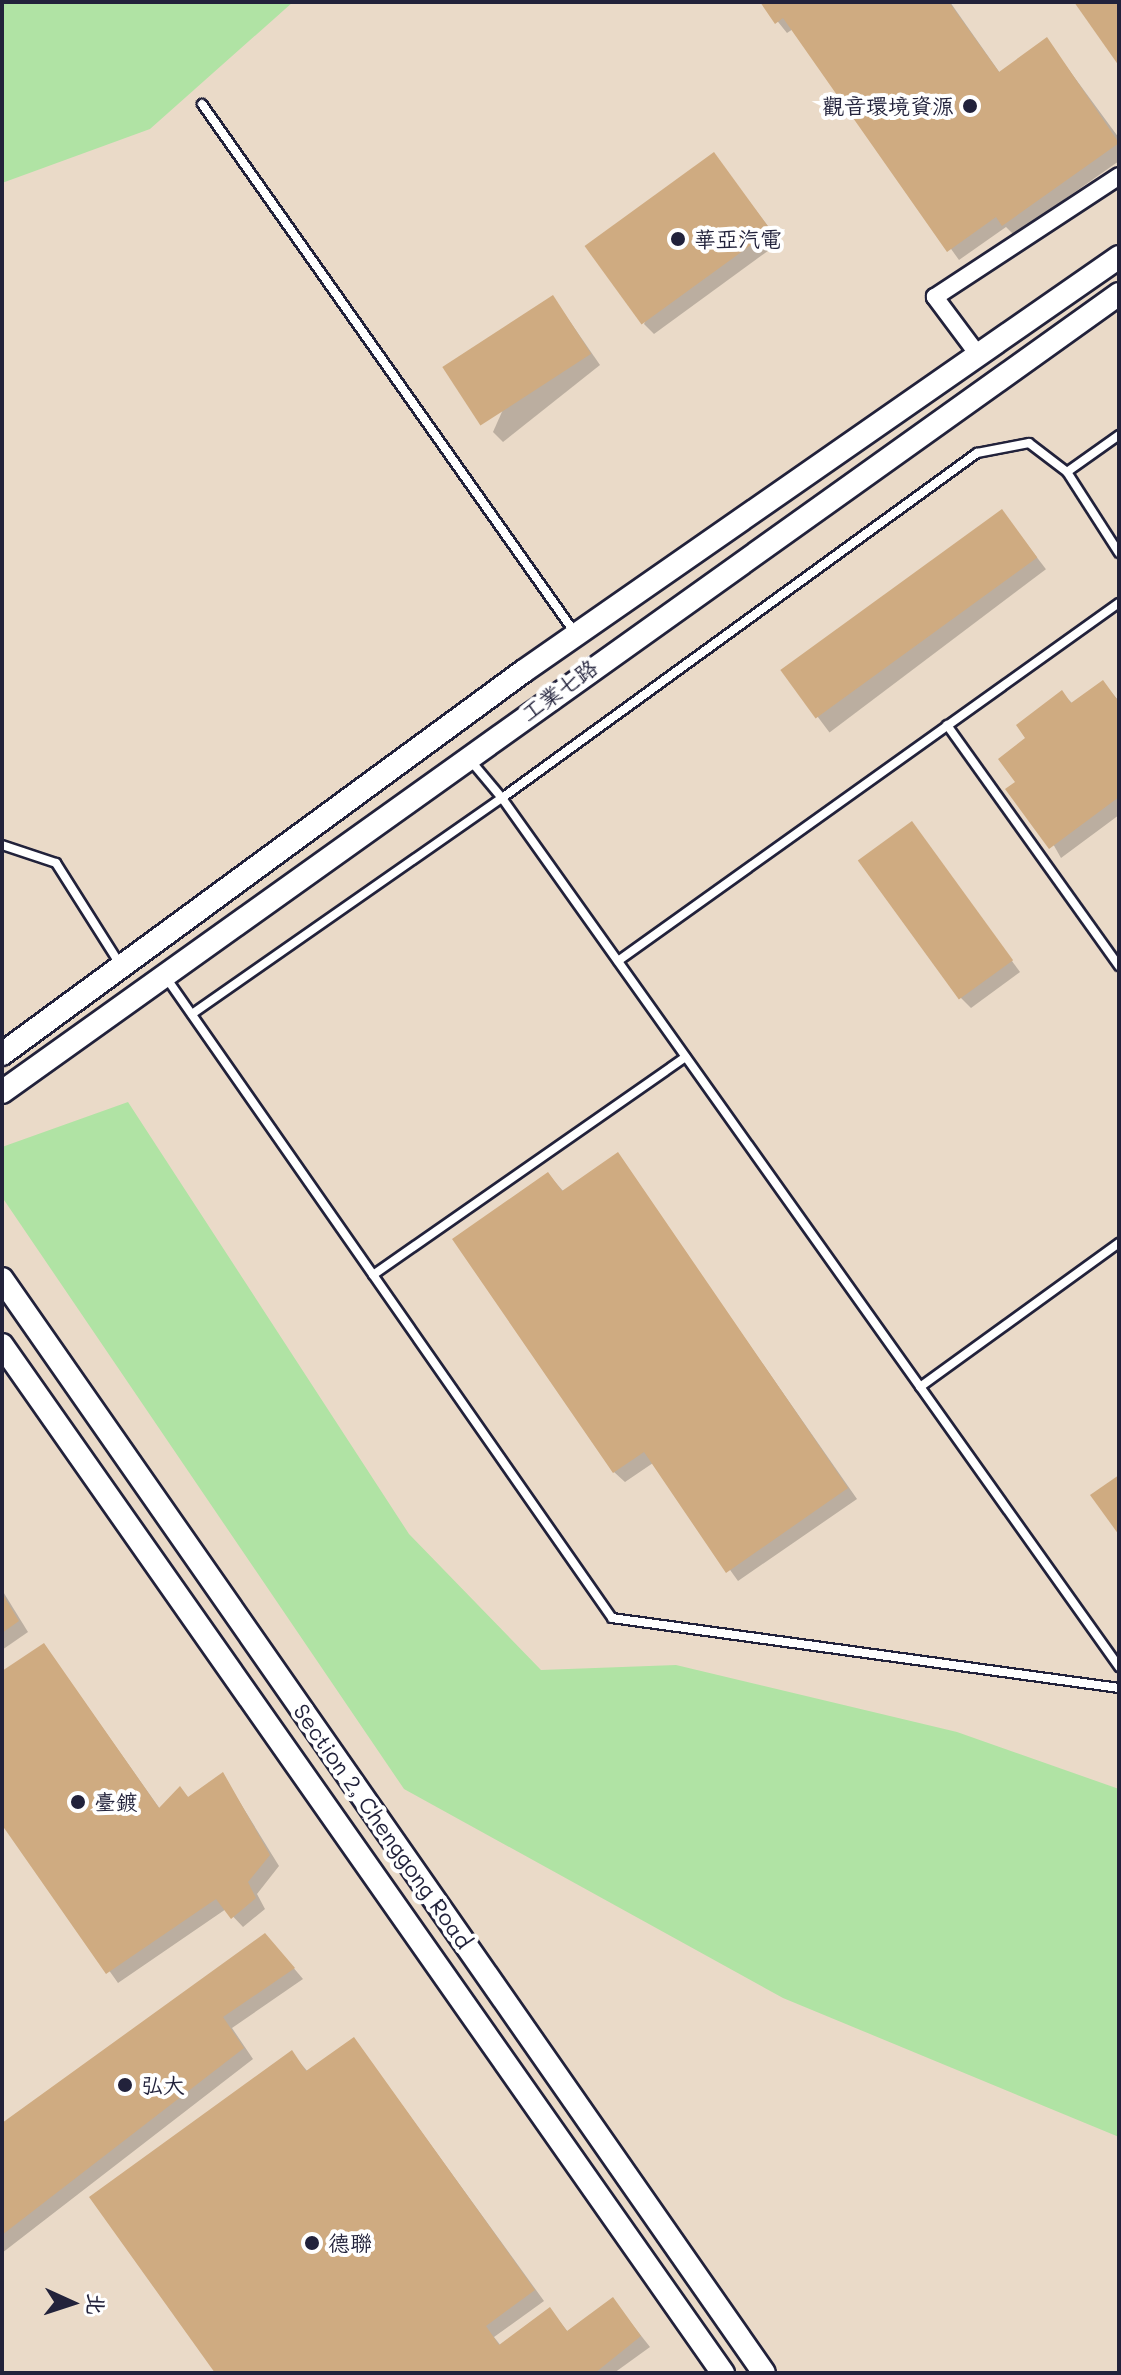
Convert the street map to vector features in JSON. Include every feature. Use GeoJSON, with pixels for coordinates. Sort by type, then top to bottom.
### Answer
{"type":"FeatureCollection","features":[{"type":"Feature","properties":{"kind":"street"},"geometry":{"type":"LineString","coordinates":[[979,356],[935,297],[1119,176]]}},
{"type":"Feature","properties":{"kind":"street","name":"工業七路"},"geometry":{"type":"LineString","coordinates":[[2,1054],[576,635],[1119,257]]}},
{"type":"Feature","properties":{"kind":"street","name":"工業七路"},"geometry":{"type":"LineString","coordinates":[[2,1092],[466,757],[1119,294]]}},
{"type":"Feature","properties":{"kind":"street","name":"Section 2, Chenggong Road"},"geometry":{"type":"LineString","coordinates":[[2,1279],[764,2373]]}},
{"type":"Feature","properties":{"kind":"street","name":"Section 2, Chenggong Road"},"geometry":{"type":"LineString","coordinates":[[2,1345],[723,2373]]}},
{"type":"Feature","properties":{"kind":"lane"},"geometry":{"type":"LineString","coordinates":[[202,104],[576,635]]}},
{"type":"Feature","properties":{"kind":"lane"},"geometry":{"type":"LineString","coordinates":[[1067,472],[1119,435]]}},
{"type":"Feature","properties":{"kind":"lane"},"geometry":{"type":"LineString","coordinates":[[192,1014],[502,798],[977,453],[1029,443],[1067,472],[1119,553]]}},
{"type":"Feature","properties":{"kind":"lane"},"geometry":{"type":"LineString","coordinates":[[618,961],[1119,603]]}},
{"type":"Feature","properties":{"kind":"lane"},"geometry":{"type":"LineString","coordinates":[[947,725],[1119,966]]}},
{"type":"Feature","properties":{"kind":"lane"},"geometry":{"type":"LineString","coordinates":[[466,757],[502,798],[1119,1667]]}},
{"type":"Feature","properties":{"kind":"lane"},"geometry":{"type":"LineString","coordinates":[[2,845],[56,863],[121,967]]}},
{"type":"Feature","properties":{"kind":"lane"},"geometry":{"type":"LineString","coordinates":[[165,975],[612,1618],[1119,1688]]}},
{"type":"Feature","properties":{"kind":"lane"},"geometry":{"type":"LineString","coordinates":[[373,1275],[685,1057]]}},
{"type":"Feature","properties":{"kind":"lane"},"geometry":{"type":"LineString","coordinates":[[920,1387],[1119,1243]]}},
{"type":"Feature","properties":{"kind":"shaded area"},"geometry":{"type":"Polygon","coordinates":[[[2,2],[1119,2],[1119,2373],[2,2373],[2,2]]]}},
{"type":"Feature","properties":{"kind":"green space"},"geometry":{"type":"Polygon","coordinates":[[[2,2],[293,2],[150,129],[2,183],[2,2]]]}},
{"type":"Feature","properties":{"kind":"green space"},"geometry":{"type":"Polygon","coordinates":[[[128,1102],[409,1534],[541,1670],[676,1665],[957,1732],[1119,1789],[1119,2137],[783,1998],[404,1789],[2,1197],[2,1147],[128,1102]]]}},
{"type":"Feature","properties":{"kind":"building","name":"觀音環境資源"},"geometry":{"type":"Polygon","coordinates":[[[760,2],[949,2],[999,72],[1047,37],[1119,143],[1002,226],[996,217],[947,252],[783,18],[775,24],[760,2]]]}},
{"type":"Feature","properties":{"kind":"building"},"geometry":{"type":"Polygon","coordinates":[[[1074,2],[1119,2],[1119,66],[1074,2]]]}},
{"type":"Feature","properties":{"kind":"building","name":"華亞汽電"},"geometry":{"type":"Polygon","coordinates":[[[714,152],[771,230],[642,325],[585,246],[714,152]]]}},
{"type":"Feature","properties":{"kind":"building"},"geometry":{"type":"Polygon","coordinates":[[[553,295],[591,354],[480,426],[442,367],[553,295]]]}},
{"type":"Feature","properties":{"kind":"building"},"geometry":{"type":"Polygon","coordinates":[[[1002,509],[1037,558],[816,719],[780,670],[1002,509]]]}},
{"type":"Feature","properties":{"kind":"building"},"geometry":{"type":"Polygon","coordinates":[[[1103,680],[1119,702],[1119,797],[1049,849],[1005,789],[1015,782],[998,759],[1025,738],[1016,725],[1062,690],[1071,703],[1103,680]]]}},
{"type":"Feature","properties":{"kind":"building"},"geometry":{"type":"Polygon","coordinates":[[[912,821],[1013,960],[959,1000],[858,860],[912,821]]]}},
{"type":"Feature","properties":{"kind":"building"},"geometry":{"type":"Polygon","coordinates":[[[618,1152],[848,1488],[726,1573],[644,1452],[613,1473],[452,1239],[548,1172],[562,1191],[618,1152]]]}},
{"type":"Feature","properties":{"kind":"building"},"geometry":{"type":"Polygon","coordinates":[[[1119,1475],[1119,1535],[1090,1495],[1119,1475]]]}},
{"type":"Feature","properties":{"kind":"building"},"geometry":{"type":"Polygon","coordinates":[[[2,1593],[19,1621],[2,1633],[2,1593]]]}},
{"type":"Feature","properties":{"kind":"building","name":"臺鍍"},"geometry":{"type":"Polygon","coordinates":[[[44,1643],[159,1808],[180,1786],[188,1797],[223,1772],[270,1855],[248,1882],[256,1898],[231,1919],[216,1899],[106,1974],[2,1825],[2,1671],[44,1643]]]}},
{"type":"Feature","properties":{"kind":"building","name":"弘大"},"geometry":{"type":"Polygon","coordinates":[[[265,1933],[295,1968],[223,2017],[244,2048],[2,2235],[2,2123],[265,1933]]]}},
{"type":"Feature","properties":{"kind":"building","name":"德聯"},"geometry":{"type":"Polygon","coordinates":[[[354,2037],[535,2290],[486,2326],[499,2345],[550,2307],[567,2331],[613,2297],[641,2336],[595,2373],[215,2373],[89,2197],[292,2050],[306,2071],[354,2037]]]}},
{"type":"Feature","properties":{"kind":"place","name":"觀音環境資源"},"geometry":{"type":"Point","coordinates":[970,106]}},
{"type":"Feature","properties":{"kind":"place","name":"華亞汽電"},"geometry":{"type":"Point","coordinates":[678,239]}},
{"type":"Feature","properties":{"kind":"place","name":"臺鍍"},"geometry":{"type":"Point","coordinates":[78,1802]}},
{"type":"Feature","properties":{"kind":"place","name":"弘大"},"geometry":{"type":"Point","coordinates":[125,2085]}},
{"type":"Feature","properties":{"kind":"place","name":"德聯"},"geometry":{"type":"Point","coordinates":[312,2243]}}]}
